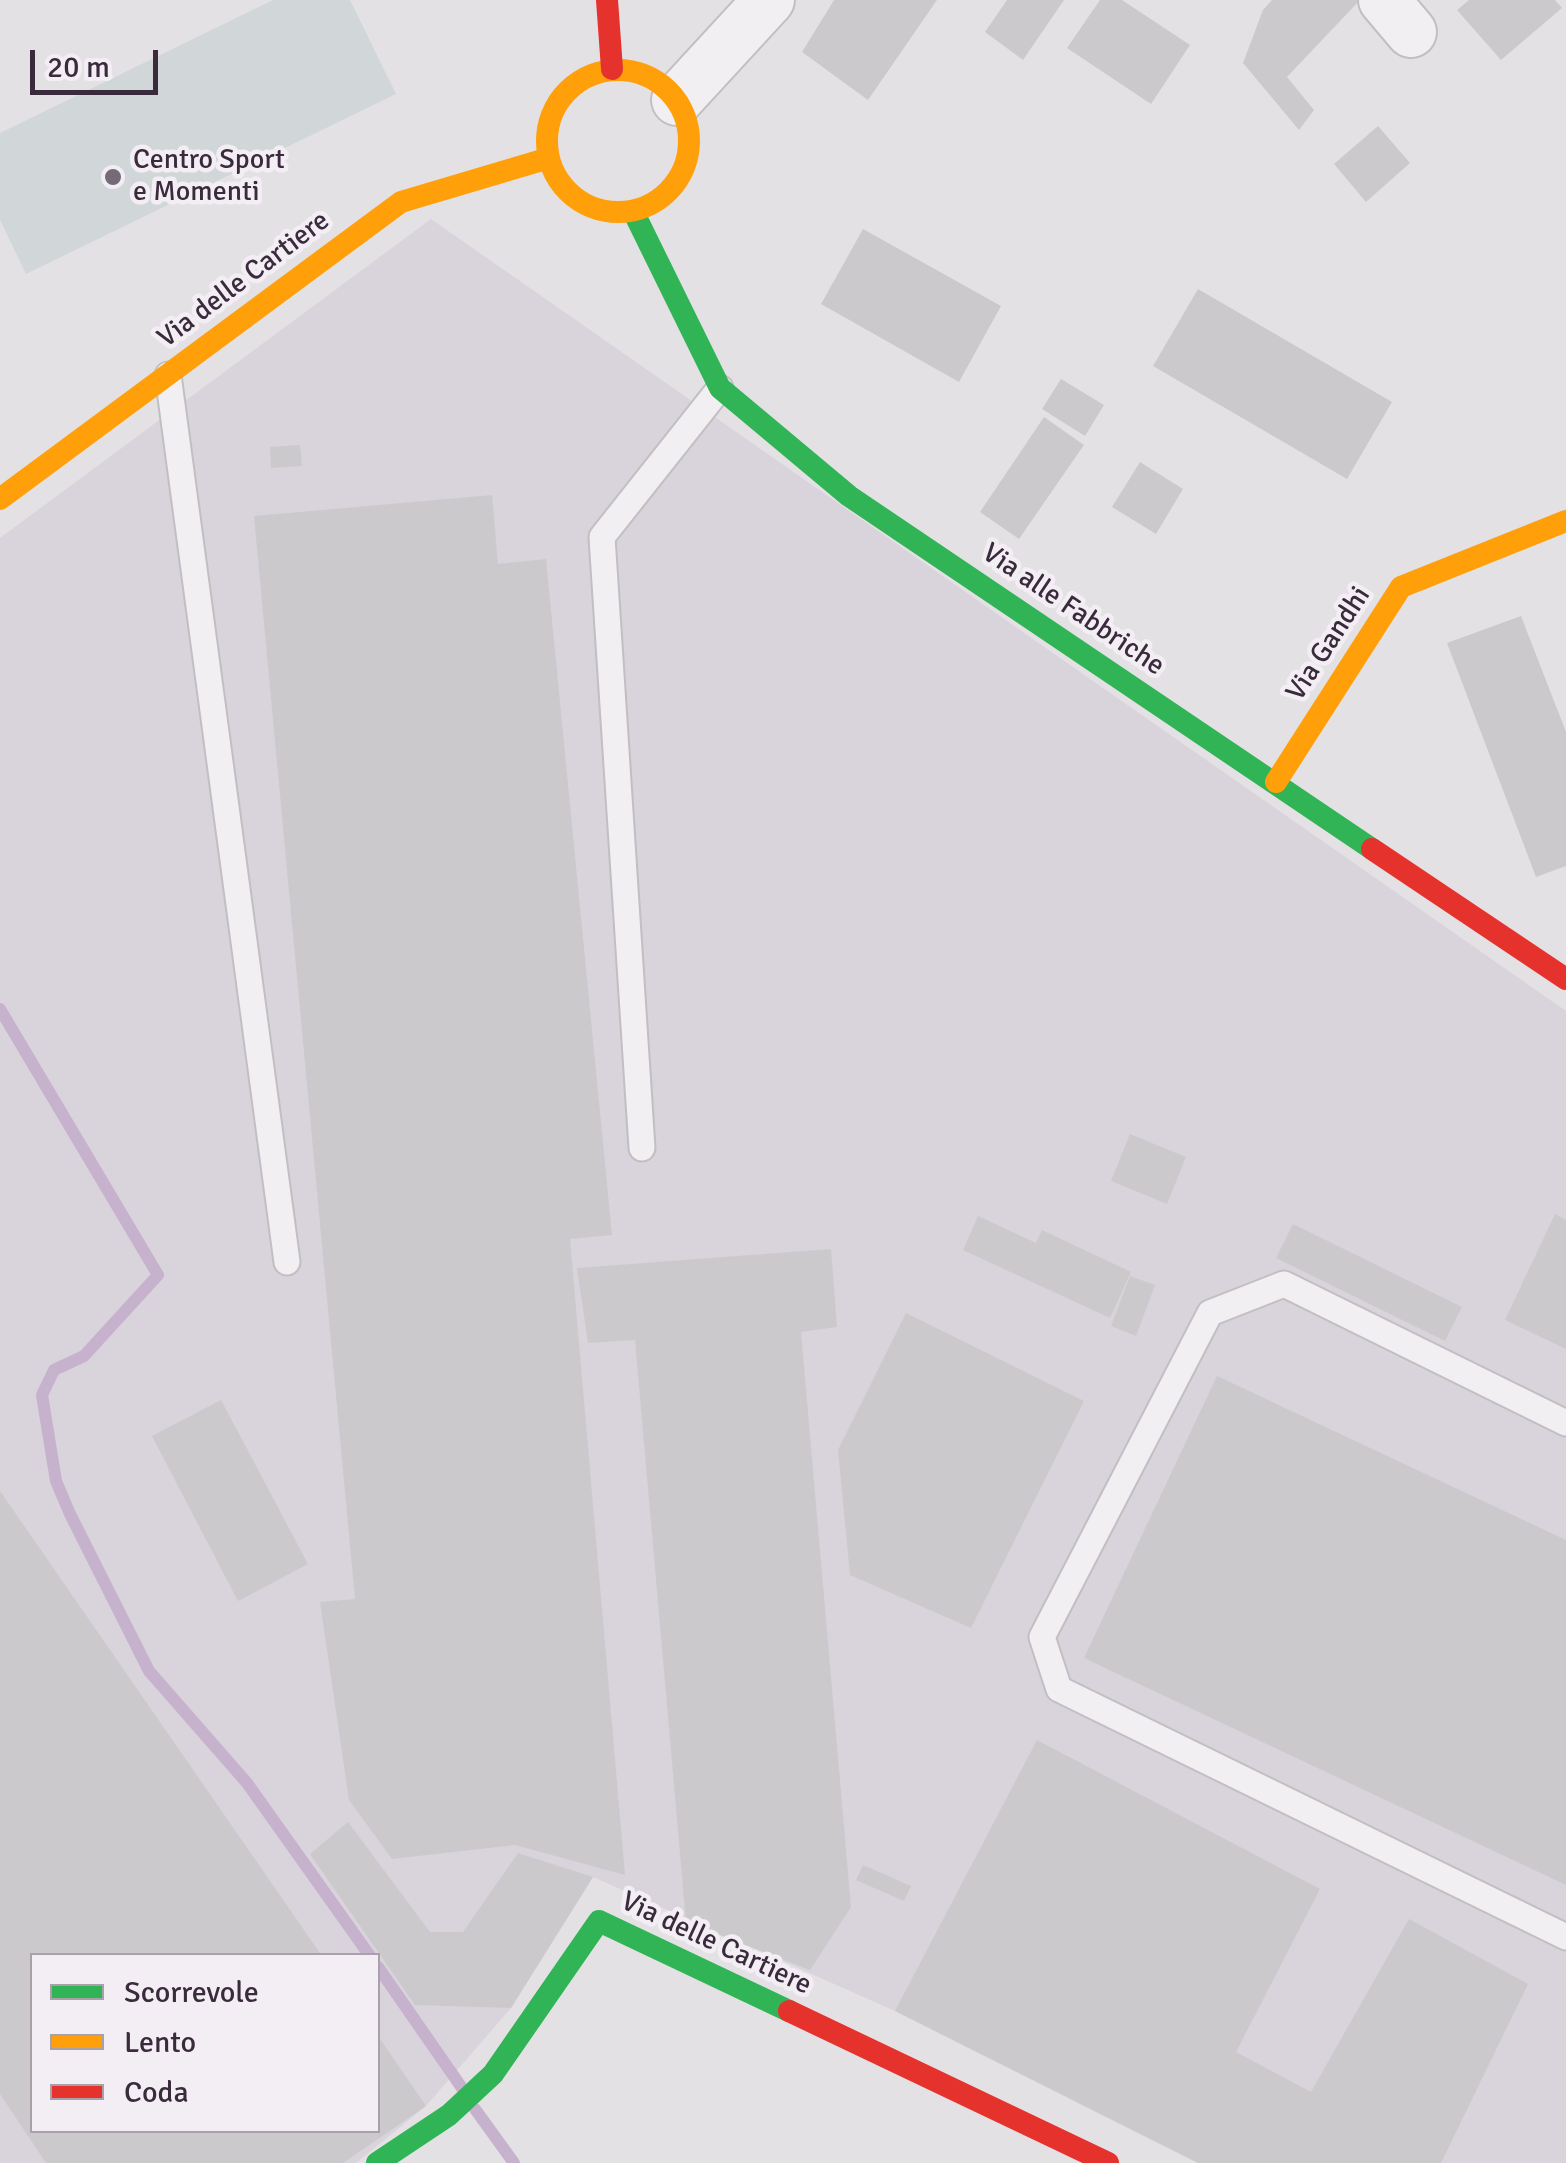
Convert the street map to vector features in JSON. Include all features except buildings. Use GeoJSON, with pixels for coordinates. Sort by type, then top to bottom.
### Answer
{"type":"FeatureCollection","features":[{"type":"Feature","properties":{"kind":"street"},"geometry":{"type":"LineString","coordinates":[[607,0],[612,70]]}},
{"type":"Feature","properties":{"kind":"street"},"geometry":{"type":"LineString","coordinates":[[678,100],[769,0]]}},
{"type":"Feature","properties":{"kind":"street"},"geometry":{"type":"LineString","coordinates":[[612,70],[650,77],[678,100],[690,140],[688,157],[680,177],[659,201],[633,211],[609,212],[570,194],[556,176],[549,158],[548,126],[559,100],[576,84],[596,73],[612,70]]}},
{"type":"Feature","properties":{"kind":"street","name":"Via delle Cartiere"},"geometry":{"type":"LineString","coordinates":[[0,499],[400,202],[549,158]]}},
{"type":"Feature","properties":{"kind":"street","name":"Via alle Fabbriche"},"geometry":{"type":"LineString","coordinates":[[633,211],[720,388],[850,496],[1566,979]]}},
{"type":"Feature","properties":{"kind":"street","name":"Via Gandhi"},"geometry":{"type":"LineString","coordinates":[[1276,782],[1401,588],[1566,521]]}},
{"type":"Feature","properties":{"kind":"street","name":"Via delle Cartiere"},"geometry":{"type":"LineString","coordinates":[[377,2163],[449,2114],[494,2074],[599,1920],[1108,2163]]}},
{"type":"Feature","properties":{"kind":"lane"},"geometry":{"type":"LineString","coordinates":[[168,374],[287,1262]]}},
{"type":"Feature","properties":{"kind":"lane"},"geometry":{"type":"LineString","coordinates":[[642,1148],[602,537],[720,388]]}},
{"type":"Feature","properties":{"kind":"lane"},"geometry":{"type":"LineString","coordinates":[[1566,1424],[1284,1284],[1210,1313],[1042,1637],[1059,1689],[1566,1938]]}},
{"type":"Feature","properties":{"kind":"shaded area","name":"Centro Sport e Momenti"},"geometry":{"type":"Polygon","coordinates":[[[273,0],[350,0],[396,94],[26,274],[0,220],[0,133],[273,0]]]}},
{"type":"Feature","properties":{"kind":"shaded area"},"geometry":{"type":"Polygon","coordinates":[[[431,219],[1566,1011],[1566,2163],[1198,2163],[895,2011],[593,1877],[511,2008],[426,2106],[356,2163],[0,2163],[0,538],[431,219]]]}},
{"type":"Feature","properties":{"kind":"waterway"},"geometry":{"type":"LineString","coordinates":[[0,1009],[158,1275],[84,1356],[54,1370],[42,1395],[56,1481],[149,1671],[247,1783],[368,1953]]}},
{"type":"Feature","properties":{"kind":"waterway"},"geometry":{"type":"LineString","coordinates":[[380,1970],[462,2088]]}},
{"type":"Feature","properties":{"kind":"waterway"},"geometry":{"type":"LineString","coordinates":[[475,2109],[514,2163]]}},
{"type":"Feature","properties":{"kind":"traffic: fast"},"geometry":{"type":"LineString","coordinates":[[633,211],[720,388],[849,496],[1372,849]]}},
{"type":"Feature","properties":{"kind":"traffic: fast"},"geometry":{"type":"LineString","coordinates":[[377,2163],[449,2115],[493,2074],[599,1921],[789,2011]]}},
{"type":"Feature","properties":{"kind":"traffic: slow"},"geometry":{"type":"LineString","coordinates":[[618,70],[645,75],[668,91],[684,114],[689,141],[684,168],[668,191],[645,207],[618,212],[591,207],[568,191],[552,168],[547,141],[552,114],[568,91],[591,75],[618,70]]}},
{"type":"Feature","properties":{"kind":"traffic: slow"},"geometry":{"type":"LineString","coordinates":[[0,499],[401,202],[549,158]]}},
{"type":"Feature","properties":{"kind":"traffic: slow"},"geometry":{"type":"LineString","coordinates":[[1276,782],[1401,587],[1566,521]]}},
{"type":"Feature","properties":{"kind":"traffic: jam"},"geometry":{"type":"LineString","coordinates":[[607,0],[612,69]]}},
{"type":"Feature","properties":{"kind":"traffic: jam"},"geometry":{"type":"LineString","coordinates":[[1372,849],[1566,979]]}},
{"type":"Feature","properties":{"kind":"traffic: jam"},"geometry":{"type":"LineString","coordinates":[[789,2011],[1108,2163]]}},
{"type":"Feature","properties":{"kind":"place","name":"Centro Sport e Momenti"},"geometry":{"type":"Point","coordinates":[113,177]}}]}
